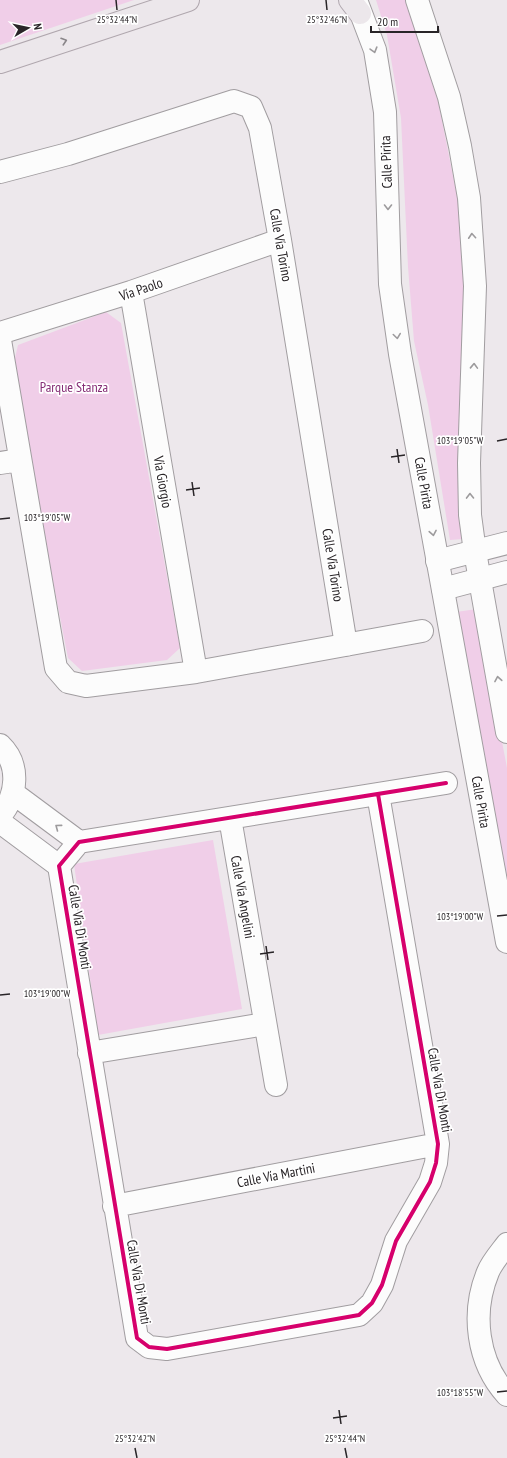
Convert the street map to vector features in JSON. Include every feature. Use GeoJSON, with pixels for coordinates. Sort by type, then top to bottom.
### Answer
{"type":"FeatureCollection","features":[{"type":"Feature","properties":{"kind":"main road"},"geometry":{"type":"LineString","coordinates":[[0,62],[188,0]]}},
{"type":"Feature","properties":{"kind":"street"},"geometry":{"type":"LineString","coordinates":[[417,0],[449,97],[460,146],[469,198],[475,286],[469,463],[470,515],[475,552],[507,732]]}},
{"type":"Feature","properties":{"kind":"street","name":"Calle Pirita"},"geometry":{"type":"LineString","coordinates":[[355,4],[375,50],[385,112],[390,284],[400,354],[507,942]]}},
{"type":"Feature","properties":{"kind":"street","name":"Calle Vía Torino"},"geometry":{"type":"LineString","coordinates":[[0,172],[68,154],[234,100],[251,107],[260,128],[280,240],[346,645]]}},
{"type":"Feature","properties":{"kind":"street","name":"Vía Paolo"},"geometry":{"type":"LineString","coordinates":[[0,333],[131,292],[280,240]]}},
{"type":"Feature","properties":{"kind":"street","name":"Vía Giorgio"},"geometry":{"type":"LineString","coordinates":[[131,292],[196,672]]}},
{"type":"Feature","properties":{"kind":"street"},"geometry":{"type":"LineString","coordinates":[[0,340],[10,462],[56,668],[60,675],[68,682],[86,686],[196,672],[422,631]]}},
{"type":"Feature","properties":{"kind":"street"},"geometry":{"type":"LineString","coordinates":[[437,561],[507,543]]}},
{"type":"Feature","properties":{"kind":"street"},"geometry":{"type":"LineString","coordinates":[[443,589],[507,572]]}},
{"type":"Feature","properties":{"kind":"street"},"geometry":{"type":"LineString","coordinates":[[0,745],[11,762],[15,778],[13,793],[7,808],[0,816]]}},
{"type":"Feature","properties":{"kind":"street"},"geometry":{"type":"LineString","coordinates":[[13,793],[79,842],[446,783]]}},
{"type":"Feature","properties":{"kind":"street","name":"Calle Vía Di Monti"},"geometry":{"type":"LineString","coordinates":[[0,822],[59,866],[137,1338],[149,1347],[167,1349],[359,1315],[372,1303],[382,1285],[396,1241],[430,1182],[436,1163],[438,1144],[378,794]]}},
{"type":"Feature","properties":{"kind":"street","name":"Calle Vía Angelini"},"geometry":{"type":"LineString","coordinates":[[230,818],[276,1085]]}},
{"type":"Feature","properties":{"kind":"street","name":"Calle Vía Di Monti"},"geometry":{"type":"LineString","coordinates":[[59,866],[79,842]]}},
{"type":"Feature","properties":{"kind":"street"},"geometry":{"type":"LineString","coordinates":[[89,1053],[265,1024]]}},
{"type":"Feature","properties":{"kind":"street","name":"Calle Vía Martini"},"geometry":{"type":"LineString","coordinates":[[114,1206],[438,1144]]}},
{"type":"Feature","properties":{"kind":"street"},"geometry":{"type":"LineString","coordinates":[[507,1244],[488,1271],[478,1308],[481,1347],[496,1382],[507,1395]]}},
{"type":"Feature","properties":{"kind":"green space"},"geometry":{"type":"Polygon","coordinates":[[[0,0],[134,0],[0,45],[0,0]]]}},
{"type":"Feature","properties":{"kind":"green space"},"geometry":{"type":"Polygon","coordinates":[[[376,0],[405,0],[438,101],[459,206],[466,300],[463,539],[450,540],[428,405],[414,341],[408,267],[401,118],[387,35],[376,0]]]}},
{"type":"Feature","properties":{"kind":"green space","name":"Parque Stanza"},"geometry":{"type":"Polygon","coordinates":[[[106,312],[121,323],[180,648],[167,660],[82,671],[68,658],[12,371],[18,345],[106,312]]]}},
{"type":"Feature","properties":{"kind":"green space"},"geometry":{"type":"Polygon","coordinates":[[[477,609],[507,768],[507,899],[456,612],[477,609]]]}},
{"type":"Feature","properties":{"kind":"green space"},"geometry":{"type":"Polygon","coordinates":[[[213,840],[242,1009],[98,1035],[74,864],[213,840]]]}},
{"type":"Feature","properties":{"kind":"cycle path"},"geometry":{"type":"LineString","coordinates":[[378,794],[438,1144],[436,1163],[430,1182],[396,1241],[382,1285],[372,1303],[359,1315],[167,1349],[149,1347],[137,1338],[59,866],[79,842],[446,783]]}}]}
